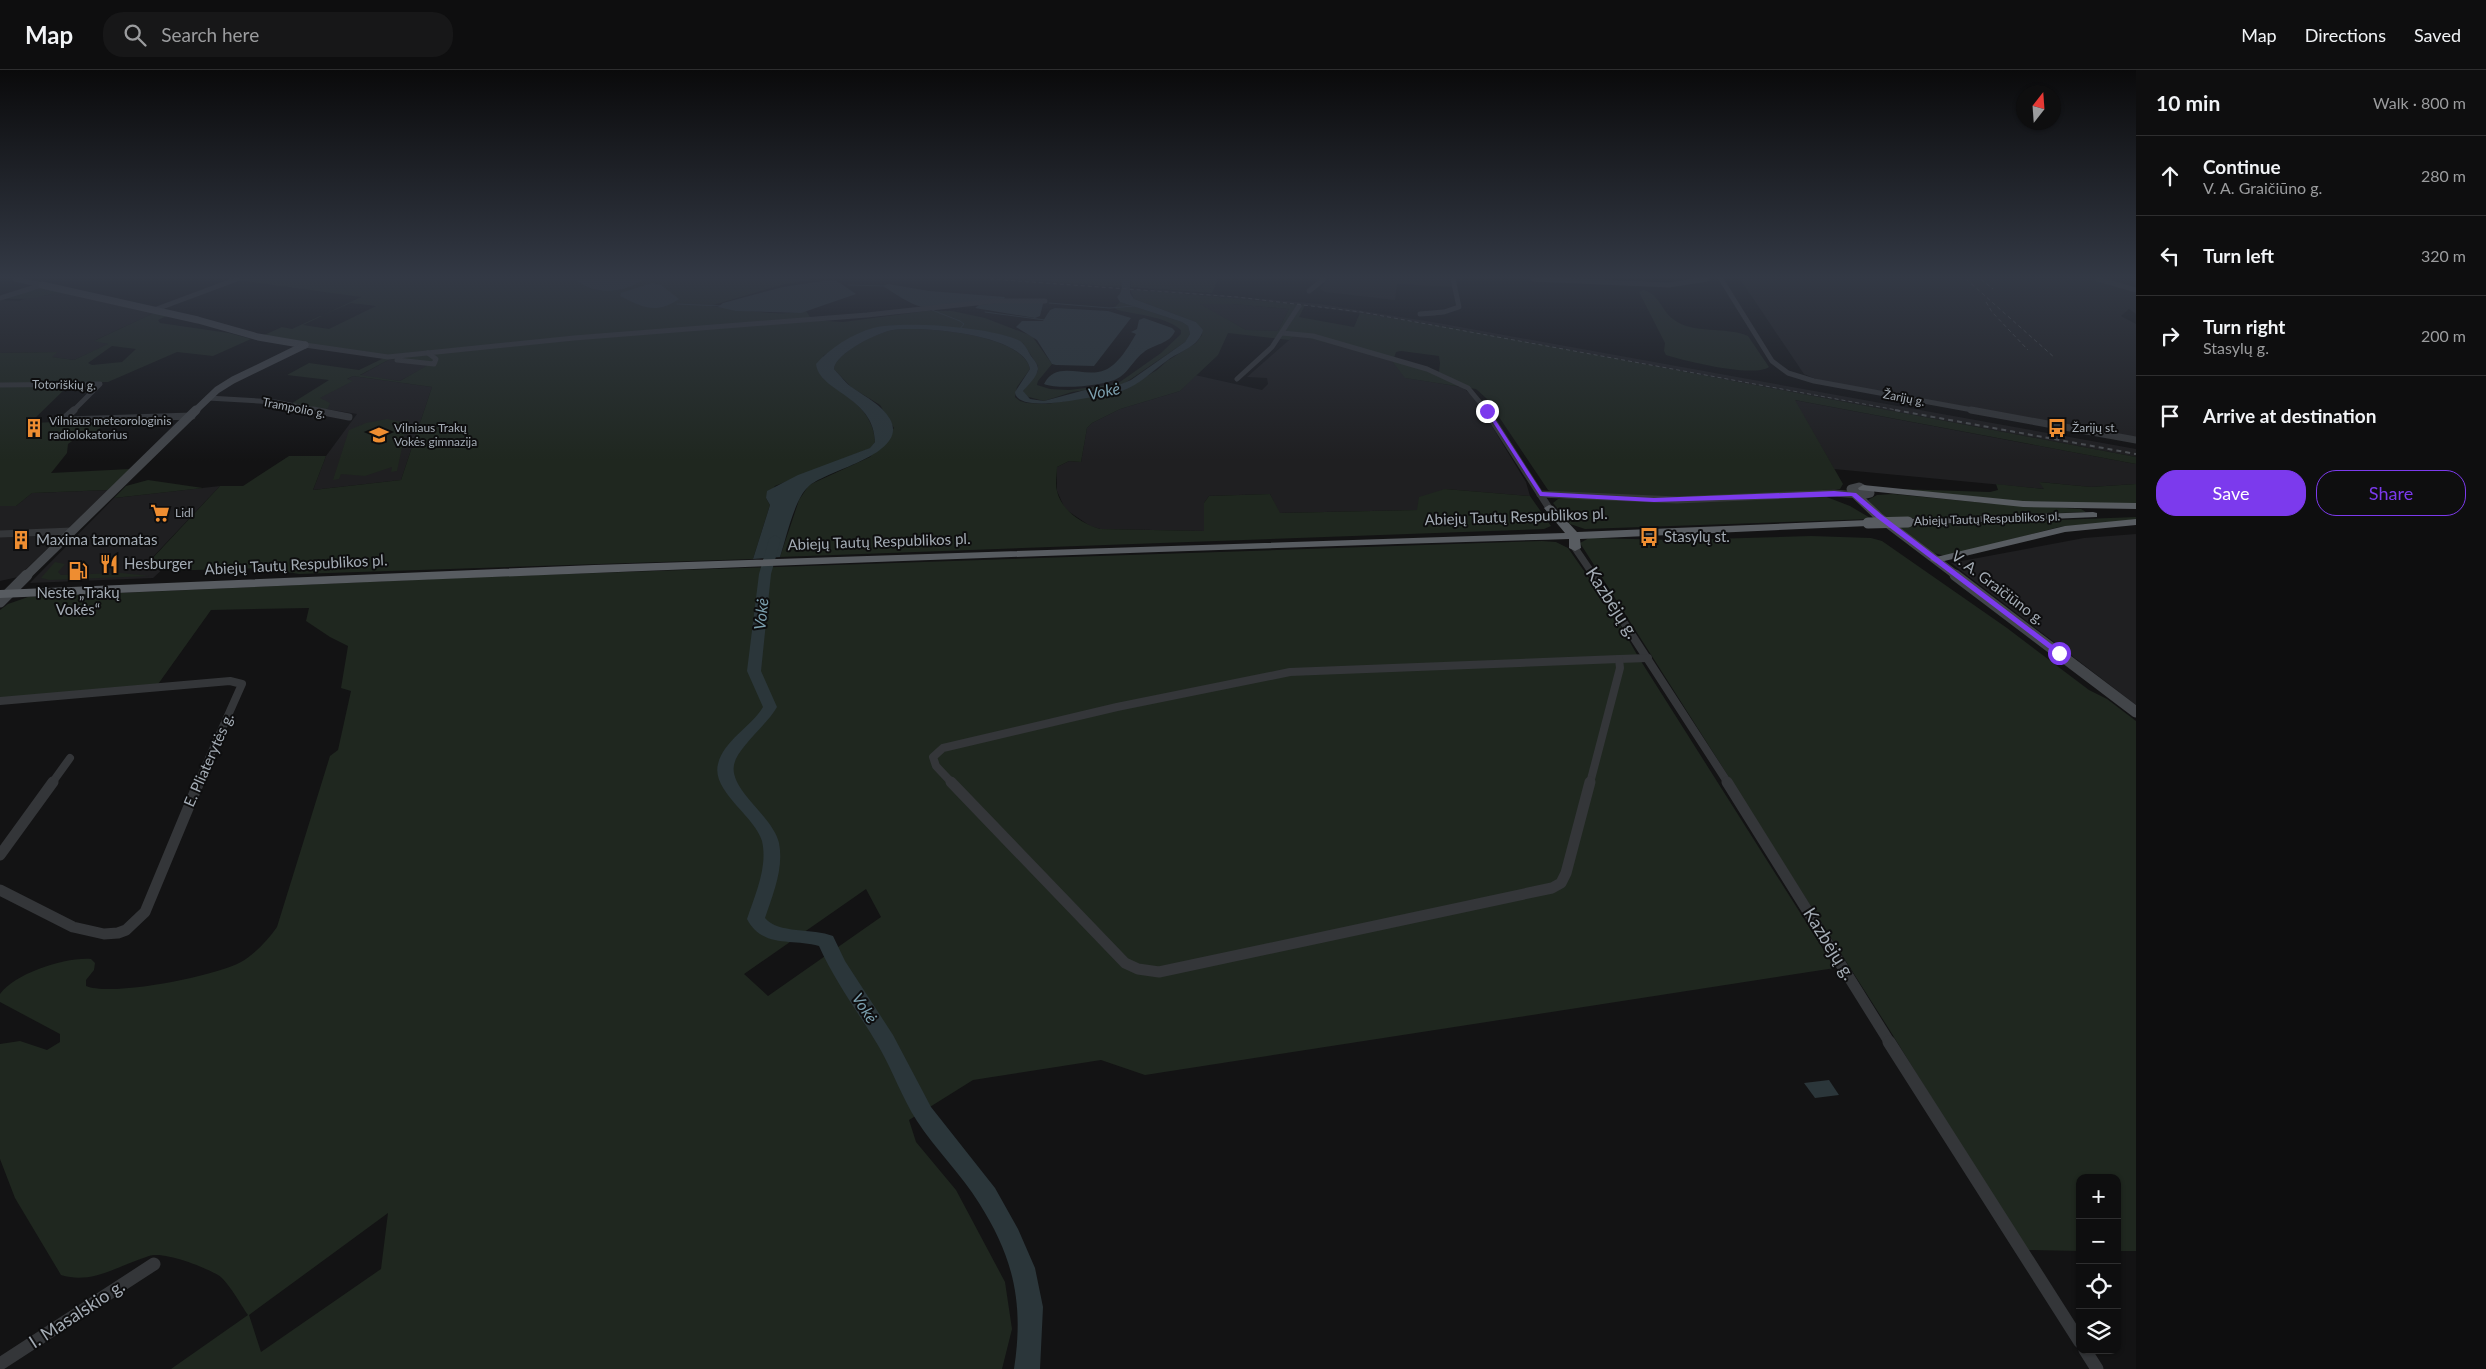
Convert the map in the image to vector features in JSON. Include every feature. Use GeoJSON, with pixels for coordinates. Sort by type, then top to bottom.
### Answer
{"type":"FeatureCollection","features":[{"type":"Feature","properties":{"kind":"highway"},"geometry":{"type":"LineString","coordinates":[[1858,492],[2023,504],[2136,506]]}},
{"type":"Feature","properties":{"kind":"highway"},"geometry":{"type":"LineString","coordinates":[[1549,508],[1575,548]]}},
{"type":"Feature","properties":{"kind":"highway","name":"Abiejų Tautų Respublikos pl."},"geometry":{"type":"LineString","coordinates":[[6,590],[2136,514]]}},
{"type":"Feature","properties":{"kind":"highway"},"geometry":{"type":"LineString","coordinates":[[1936,560],[2065,529],[2136,522]]}},
{"type":"Feature","properties":{"kind":"main road"},"geometry":{"type":"LineString","coordinates":[[273,340],[305,345]]}},
{"type":"Feature","properties":{"kind":"main road"},"geometry":{"type":"LineString","coordinates":[[0,602],[6,590],[72,532],[86,523],[137,467],[192,416],[208,398],[232,380],[305,345]]}},
{"type":"Feature","properties":{"kind":"main road","name":"V. A. Graičiūno g."},"geometry":{"type":"LineString","coordinates":[[1858,492],[1866,506],[2136,712]]}},
{"type":"Feature","properties":{"kind":"street"},"geometry":{"type":"LineString","coordinates":[[388,356],[558,340]]}},
{"type":"Feature","properties":{"kind":"street"},"geometry":{"type":"LineString","coordinates":[[1237,379],[1263,356],[1277,340]]}},
{"type":"Feature","properties":{"kind":"street"},"geometry":{"type":"LineString","coordinates":[[1322,340],[1426,369],[1468,388],[1483,406],[1549,508]]}},
{"type":"Feature","properties":{"kind":"street","name":"Žarijų g."},"geometry":{"type":"LineString","coordinates":[[1759,340],[1772,361],[1778,367],[1793,375],[1820,382],[2136,440]]}},
{"type":"Feature","properties":{"kind":"street"},"geometry":{"type":"LineString","coordinates":[[305,345],[434,364],[436,360],[434,356],[428,353]]}},
{"type":"Feature","properties":{"kind":"street","name":"Totoriškių g."},"geometry":{"type":"LineString","coordinates":[[0,385],[100,384],[66,417],[66,420],[192,416]]}},
{"type":"Feature","properties":{"kind":"street","name":"Trampolio g."},"geometry":{"type":"LineString","coordinates":[[208,398],[275,402],[349,418]]}},
{"type":"Feature","properties":{"kind":"street"},"geometry":{"type":"LineString","coordinates":[[1540,494],[1669,500],[1858,492]]}},
{"type":"Feature","properties":{"kind":"street"},"geometry":{"type":"LineString","coordinates":[[0,534],[72,532]]}},
{"type":"Feature","properties":{"kind":"street","name":"Kazbėjų g."},"geometry":{"type":"LineString","coordinates":[[1575,548],[1648,658],[1904,1064],[1991,1206],[2076,1336]]}},
{"type":"Feature","properties":{"kind":"street"},"geometry":{"type":"LineString","coordinates":[[1619,659],[1620,668],[1566,873],[1561,883],[1542,890],[1160,972],[1138,970],[1125,962],[936,766],[933,757],[938,750],[943,748],[1117,707],[1276,674],[1619,659],[1648,658]]}},
{"type":"Feature","properties":{"kind":"street","name":"E. Pliaterytės g."},"geometry":{"type":"LineString","coordinates":[[0,701],[230,681],[242,684],[205,766],[145,912],[132,925],[118,933],[97,933],[76,929],[0,890]]}},
{"type":"Feature","properties":{"kind":"street"},"geometry":{"type":"LineString","coordinates":[[0,855],[70,758]]}},
{"type":"Feature","properties":{"kind":"street","name":"I. Masalskio g."},"geometry":{"type":"LineString","coordinates":[[0,1364],[154,1264]]}},
{"type":"Feature","properties":{"kind":"street"},"geometry":{"type":"LineString","coordinates":[[2088,1354],[2097,1369]]}},
{"type":"Feature","properties":{"kind":"shaded area"},"geometry":{"type":"Polygon","coordinates":[[[0,340],[97,340],[109,344],[74,360],[51,357],[56,352],[0,353],[0,340]]]}},
{"type":"Feature","properties":{"kind":"shaded area"},"geometry":{"type":"Polygon","coordinates":[[[250,340],[213,356],[177,352],[108,382],[71,383],[30,423],[109,420],[92,435],[79,436],[68,444],[67,453],[51,473],[130,469],[108,490],[32,493],[16,506],[0,506],[0,353],[57,352],[52,357],[74,360],[108,344],[94,341],[250,340]],[[112,346],[88,363],[92,365],[122,362],[136,349],[112,346]]]}},
{"type":"Feature","properties":{"kind":"shaded area"},"geometry":{"type":"Polygon","coordinates":[[[283,340],[849,340],[823,356],[823,378],[849,398],[864,413],[870,421],[875,442],[871,448],[775,486],[766,498],[770,505],[753,559],[299,574],[263,568],[161,571],[167,565],[149,562],[220,486],[243,486],[289,456],[326,456],[313,490],[401,480],[432,387],[353,376],[347,379],[353,381],[320,398],[330,403],[328,408],[319,413],[289,405],[329,380],[287,375],[309,363],[359,370],[386,357],[283,340]],[[390,359],[360,375],[400,381],[428,365],[390,359]]]}},
{"type":"Feature","properties":{"kind":"shaded area"},"geometry":{"type":"Polygon","coordinates":[[[867,340],[991,340],[1010,348],[1023,357],[1030,369],[1017,387],[1015,397],[1027,403],[1047,404],[1122,391],[1199,340],[1225,340],[1218,355],[1180,391],[1120,409],[1092,423],[1087,428],[1081,462],[1069,461],[1057,467],[1056,485],[1059,498],[1073,515],[1086,524],[1100,529],[1204,531],[1204,503],[1209,496],[1270,494],[1280,513],[1417,510],[1419,497],[1445,489],[1530,496],[1551,526],[1544,529],[780,557],[799,500],[809,485],[870,457],[894,428],[880,405],[851,387],[834,369],[842,356],[858,344],[867,340]]]}},
{"type":"Feature","properties":{"kind":"shaded area"},"geometry":{"type":"Polygon","coordinates":[[[1015,340],[1035,340],[1052,364],[1038,381],[1037,385],[1050,389],[1069,390],[1117,384],[1161,353],[1175,340],[1186,340],[1122,385],[1072,392],[1044,401],[1025,396],[1023,391],[1038,371],[1038,366],[1023,343],[1015,340]]]}},
{"type":"Feature","properties":{"kind":"shaded area"},"geometry":{"type":"Polygon","coordinates":[[[1290,340],[1317,340],[1391,360],[1406,378],[1462,387],[1474,397],[1526,482],[1530,496],[1445,489],[1418,510],[1279,513],[1270,494],[1209,496],[1204,503],[1204,531],[1100,529],[1090,526],[1065,509],[1057,491],[1057,467],[1069,461],[1081,462],[1087,428],[1092,423],[1120,409],[1180,391],[1195,375],[1262,390],[1268,384],[1267,378],[1247,377],[1290,340]]]}},
{"type":"Feature","properties":{"kind":"shaded area"},"geometry":{"type":"Polygon","coordinates":[[[1314,340],[1515,340],[2136,457],[2136,464],[1795,400],[1843,484],[1840,489],[1676,498],[1552,492],[1548,490],[1487,399],[1476,389],[1405,378],[1391,360],[1314,340]],[[1401,351],[1396,352],[1394,358],[1439,372],[1439,356],[1401,351]]]}},
{"type":"Feature","properties":{"kind":"shaded area"},"geometry":{"type":"Polygon","coordinates":[[[1515,340],[1530,340],[2136,449],[2136,457],[1515,340]]]}},
{"type":"Feature","properties":{"kind":"shaded area"},"geometry":{"type":"Polygon","coordinates":[[[1663,340],[1750,340],[1769,367],[1749,371],[1703,364],[1666,355],[1664,351],[1665,343],[1663,340]]]}},
{"type":"Feature","properties":{"kind":"shaded area"},"geometry":{"type":"Polygon","coordinates":[[[1781,340],[2136,340],[2136,438],[1818,380],[1804,374],[1781,340]]]}},
{"type":"Feature","properties":{"kind":"shaded area"},"geometry":{"type":"Polygon","coordinates":[[[390,359],[429,365],[400,381],[359,376],[390,359]]]}},
{"type":"Feature","properties":{"kind":"shaded area","name":"Vilniaus Trakų Vokės gimnazija"},"geometry":{"type":"Polygon","coordinates":[[[353,376],[432,387],[401,480],[313,490],[326,456],[357,414],[326,409],[328,407],[319,398],[352,381],[346,380],[353,376]]]}},
{"type":"Feature","properties":{"kind":"shaded area"},"geometry":{"type":"Polygon","coordinates":[[[1794,400],[2136,464],[2136,484],[2091,487],[2040,482],[2045,489],[1834,469],[1794,400]]]}},
{"type":"Feature","properties":{"kind":"shaded area"},"geometry":{"type":"Polygon","coordinates":[[[387,419],[402,422],[408,419],[397,471],[391,472],[392,467],[365,476],[341,474],[339,479],[333,480],[349,430],[366,423],[387,419]]]}},
{"type":"Feature","properties":{"kind":"shaded area"},"geometry":{"type":"Polygon","coordinates":[[[148,480],[203,488],[114,498],[126,486],[148,480]]]}},
{"type":"Feature","properties":{"kind":"shaded area"},"geometry":{"type":"Polygon","coordinates":[[[2039,482],[2091,487],[2136,484],[2136,504],[2028,503],[1898,489],[1990,492],[1998,490],[1996,484],[2044,489],[2039,482]]]}},
{"type":"Feature","properties":{"kind":"shaded area"},"geometry":{"type":"Polygon","coordinates":[[[220,486],[149,561],[167,565],[153,578],[30,583],[114,498],[220,486]]]}},
{"type":"Feature","properties":{"kind":"shaded area"},"geometry":{"type":"Polygon","coordinates":[[[108,490],[18,577],[0,581],[0,506],[16,506],[32,493],[108,490]]]}},
{"type":"Feature","properties":{"kind":"shaded area"},"geometry":{"type":"Polygon","coordinates":[[[1893,494],[1985,503],[2081,509],[2086,512],[1887,519],[1868,500],[1877,495],[1893,494]]]}},
{"type":"Feature","properties":{"kind":"shaded area"},"geometry":{"type":"Polygon","coordinates":[[[1824,496],[1850,506],[1872,519],[1585,529],[1570,524],[1553,503],[1558,499],[1569,498],[1824,496]]]}},
{"type":"Feature","properties":{"kind":"shaded area"},"geometry":{"type":"Polygon","coordinates":[[[2136,517],[2136,520],[2059,527],[1946,556],[1933,553],[1898,526],[2136,517]]]}},
{"type":"Feature","properties":{"kind":"shaded area"},"geometry":{"type":"Polygon","coordinates":[[[2136,534],[2136,705],[1951,563],[2084,538],[2136,534]]]}},
{"type":"Feature","properties":{"kind":"shaded area"},"geometry":{"type":"Polygon","coordinates":[[[1811,536],[1871,538],[1882,541],[2007,628],[2089,690],[2107,699],[2136,721],[2136,1251],[2121,1251],[2121,1174],[2076,1174],[2076,1251],[2028,1250],[1580,543],[1589,538],[1676,540],[1811,536]]]}},
{"type":"Feature","properties":{"kind":"shaded area"},"geometry":{"type":"Polygon","coordinates":[[[1556,542],[1568,548],[1612,611],[1639,658],[1835,968],[1145,1075],[1101,1060],[973,1080],[909,1120],[916,1142],[956,1190],[1005,1282],[1012,1329],[1002,1369],[171,1369],[248,1315],[222,1278],[194,1264],[174,1258],[156,1255],[149,1256],[106,1273],[84,1278],[61,1275],[15,1198],[0,1159],[0,1044],[20,1041],[47,1050],[60,1042],[60,1034],[0,1002],[0,994],[7,986],[29,973],[55,964],[80,959],[91,959],[95,963],[94,970],[86,980],[86,986],[99,989],[140,987],[188,979],[228,968],[241,962],[270,937],[277,927],[330,756],[338,750],[351,691],[341,688],[348,646],[306,621],[309,608],[211,610],[156,687],[0,698],[0,610],[8,604],[28,597],[479,577],[1556,542]],[[866,889],[744,974],[768,996],[881,917],[866,889]],[[388,1213],[249,1315],[261,1352],[381,1269],[388,1213]]]}},
{"type":"Feature","properties":{"kind":"shaded area"},"geometry":{"type":"Polygon","coordinates":[[[55,562],[65,564],[58,572],[61,575],[121,573],[149,576],[50,580],[41,578],[55,562]]]}},
{"type":"Feature","properties":{"kind":"water"},"geometry":{"type":"Polygon","coordinates":[[[846,340],[867,340],[842,356],[834,369],[848,384],[882,409],[890,419],[893,432],[888,442],[877,452],[808,487],[795,510],[780,557],[753,559],[770,505],[766,498],[767,491],[798,475],[870,448],[875,442],[872,427],[866,414],[857,404],[826,382],[819,374],[816,364],[846,340]]]}},
{"type":"Feature","properties":{"kind":"water"},"geometry":{"type":"Polygon","coordinates":[[[990,340],[1017,340],[1023,344],[1036,362],[1038,369],[1034,378],[1023,391],[1030,399],[1044,401],[1085,390],[1114,387],[1131,380],[1186,340],[1199,340],[1135,385],[1122,391],[1062,402],[1030,403],[1019,399],[1015,392],[1030,369],[1024,357],[1010,348],[990,340]]]}},
{"type":"Feature","properties":{"kind":"water"},"geometry":{"type":"Polygon","coordinates":[[[1037,340],[1114,340],[1094,366],[1052,364],[1037,340]]]}},
{"type":"Feature","properties":{"kind":"water"},"geometry":{"type":"Polygon","coordinates":[[[1133,340],[1168,340],[1148,349],[1127,371],[1114,380],[1083,386],[1060,387],[1044,384],[1049,377],[1063,371],[1097,372],[1110,368],[1133,340]]]}},
{"type":"Feature","properties":{"kind":"water"},"geometry":{"type":"Polygon","coordinates":[[[1829,1080],[1839,1095],[1815,1098],[1804,1083],[1829,1080]]]}},
{"type":"Feature","properties":{"kind":"waterway","name":"Vokė"},"geometry":{"type":"LineString","coordinates":[[775,539],[765,574],[754,671],[770,707],[760,722],[734,748],[726,764],[729,782],[760,821],[770,841],[770,870],[756,919],[763,928],[777,934],[819,938],[826,941],[837,965],[886,1041],[924,1114],[987,1195],[1010,1237],[1023,1268],[1031,1307],[1030,1348],[1027,1369]]}},
{"type":"Feature","properties":{"kind":"railway"},"geometry":{"type":"LineString","coordinates":[[1512,340],[1902,411]]}},
{"type":"Feature","properties":{"kind":"railway"},"geometry":{"type":"LineString","coordinates":[[2018,340],[2028,350]]}},
{"type":"Feature","properties":{"kind":"railway"},"geometry":{"type":"LineString","coordinates":[[2034,340],[2055,358]]}},
{"type":"Feature","properties":{"kind":"railway"},"geometry":{"type":"LineString","coordinates":[[1895,410],[2136,454]]}},
{"type":"Feature","properties":{"kind":"place","name":"Vilniaus meteorologinis radiolokatorius"},"geometry":{"type":"Point","coordinates":[34,428]}},
{"type":"Feature","properties":{"kind":"place","name":"Žarijų st."},"geometry":{"type":"Point","coordinates":[2057,428]}},
{"type":"Feature","properties":{"kind":"place","name":"Vilniaus Trakų Vokės gimnazija"},"geometry":{"type":"Point","coordinates":[379,435]}},
{"type":"Feature","properties":{"kind":"place","name":"Lidl"},"geometry":{"type":"Point","coordinates":[160,513]}},
{"type":"Feature","properties":{"kind":"place","name":"Stasylų st."},"geometry":{"type":"Point","coordinates":[1649,537]}},
{"type":"Feature","properties":{"kind":"place","name":"Maxima taromatas"},"geometry":{"type":"Point","coordinates":[21,540]}},
{"type":"Feature","properties":{"kind":"place","name":"Hesburger"},"geometry":{"type":"Point","coordinates":[109,564]}},
{"type":"Feature","properties":{"kind":"place","name":"Neste „Trakų Vokės“"},"geometry":{"type":"Point","coordinates":[78,571]}},
{"type":"Feature","properties":{"kind":"route"},"geometry":{"type":"LineString","coordinates":[[1487,411],[1540,494],[1677,500],[1834,493],[1854,494],[1879,516],[2059,653]]}}]}
